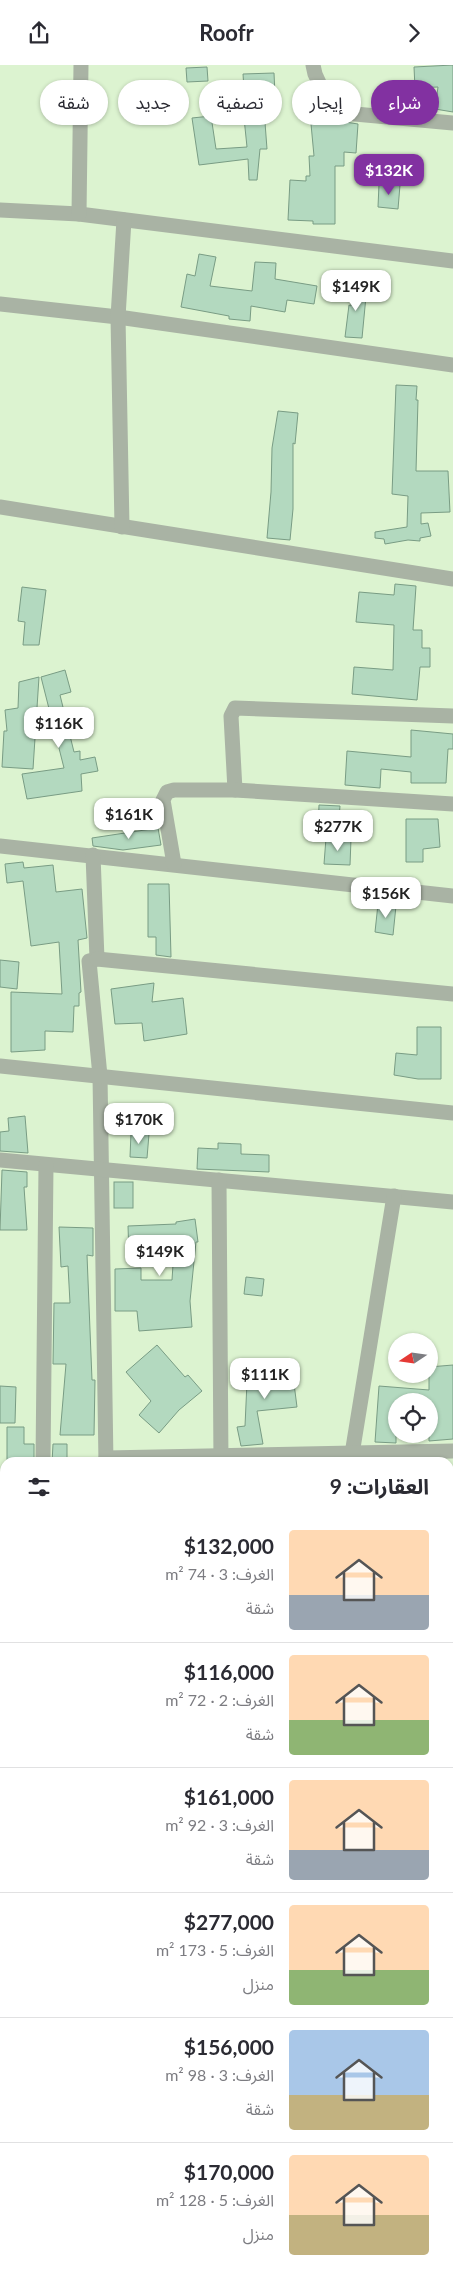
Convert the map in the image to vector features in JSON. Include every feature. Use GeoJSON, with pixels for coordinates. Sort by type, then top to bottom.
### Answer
{"type":"FeatureCollection","features":[{"type":"Feature","properties":{"kind":"street"},"geometry":{"type":"LineString","coordinates":[[79,214],[81,65]]}},
{"type":"Feature","properties":{"kind":"street"},"geometry":{"type":"LineString","coordinates":[[313,65],[314,74],[325,96],[344,113],[453,123]]}},
{"type":"Feature","properties":{"kind":"street"},"geometry":{"type":"LineString","coordinates":[[0,210],[79,214],[453,261]]}},
{"type":"Feature","properties":{"kind":"street"},"geometry":{"type":"LineString","coordinates":[[122,527],[118,317],[124,220]]}},
{"type":"Feature","properties":{"kind":"street"},"geometry":{"type":"LineString","coordinates":[[0,304],[118,317],[453,365]]}},
{"type":"Feature","properties":{"kind":"street"},"geometry":{"type":"LineString","coordinates":[[0,512],[0,507],[453,579]]}},
{"type":"Feature","properties":{"kind":"street"},"geometry":{"type":"LineString","coordinates":[[235,790],[231,716],[235,709],[453,716]]}},
{"type":"Feature","properties":{"kind":"street"},"geometry":{"type":"LineString","coordinates":[[174,864],[163,799],[167,792],[174,790],[235,790],[453,804]]}},
{"type":"Feature","properties":{"kind":"street"},"geometry":{"type":"LineString","coordinates":[[0,846],[453,895]]}},
{"type":"Feature","properties":{"kind":"street"},"geometry":{"type":"LineString","coordinates":[[93,855],[97,959]]}},
{"type":"Feature","properties":{"kind":"street"},"geometry":{"type":"LineString","coordinates":[[106,1457],[100,1076],[89,961],[97,959],[453,994]]}},
{"type":"Feature","properties":{"kind":"street"},"geometry":{"type":"LineString","coordinates":[[0,1066],[453,1113]]}},
{"type":"Feature","properties":{"kind":"street"},"geometry":{"type":"LineString","coordinates":[[0,1160],[101,1171],[453,1202]]}},
{"type":"Feature","properties":{"kind":"street"},"geometry":{"type":"LineString","coordinates":[[43,1457],[46,1165]]}},
{"type":"Feature","properties":{"kind":"street"},"geometry":{"type":"LineString","coordinates":[[219,1180],[221,1457]]}},
{"type":"Feature","properties":{"kind":"street"},"geometry":{"type":"LineString","coordinates":[[352,1454],[394,1196]]}},
{"type":"Feature","properties":{"kind":"street"},"geometry":{"type":"LineString","coordinates":[[286,1457],[453,1451]]}},
{"type":"Feature","properties":{"kind":"building"},"geometry":{"type":"Polygon","coordinates":[[[453,65],[453,112],[439,110],[439,80],[415,80],[414,67],[453,65]]]}},
{"type":"Feature","properties":{"kind":"building"},"geometry":{"type":"Polygon","coordinates":[[[207,67],[208,80],[189,82],[187,80],[186,68],[207,67]]]}},
{"type":"Feature","properties":{"kind":"building"},"geometry":{"type":"Polygon","coordinates":[[[274,73],[274,80],[243,80],[243,74],[274,73]]]}},
{"type":"Feature","properties":{"kind":"building"},"geometry":{"type":"Polygon","coordinates":[[[199,117],[199,125],[212,125],[216,149],[247,147],[245,125],[265,125],[267,149],[260,149],[257,180],[249,180],[248,159],[199,165],[192,118],[199,117]]]}},
{"type":"Feature","properties":{"kind":"building"},"geometry":{"type":"Polygon","coordinates":[[[311,125],[358,125],[356,153],[344,152],[344,166],[335,166],[335,224],[313,224],[313,221],[288,220],[290,180],[306,181],[306,176],[310,176],[309,156],[314,156],[311,125]]]}},
{"type":"Feature","properties":{"kind":"building"},"geometry":{"type":"Polygon","coordinates":[[[379,184],[400,185],[398,209],[378,207],[379,184]]]}},
{"type":"Feature","properties":{"kind":"building"},"geometry":{"type":"Polygon","coordinates":[[[199,254],[216,257],[210,286],[252,291],[255,262],[276,263],[275,279],[317,286],[314,304],[287,300],[285,312],[251,306],[250,321],[229,319],[229,316],[181,307],[187,274],[195,276],[199,254]]]}},
{"type":"Feature","properties":{"kind":"building"},"geometry":{"type":"Polygon","coordinates":[[[351,286],[367,286],[362,338],[345,337],[349,305],[351,306],[351,286]]]}},
{"type":"Feature","properties":{"kind":"building"},"geometry":{"type":"Polygon","coordinates":[[[396,385],[417,386],[416,471],[448,471],[450,512],[421,513],[421,524],[428,523],[431,536],[420,538],[420,541],[408,540],[385,544],[384,539],[375,538],[375,532],[407,527],[408,496],[392,494],[396,385]]]}},
{"type":"Feature","properties":{"kind":"building"},"geometry":{"type":"Polygon","coordinates":[[[278,411],[298,413],[295,444],[293,443],[293,509],[290,540],[267,538],[272,448],[278,411]]]}},
{"type":"Feature","properties":{"kind":"building"},"geometry":{"type":"Polygon","coordinates":[[[395,584],[416,586],[413,630],[422,630],[422,648],[430,648],[430,667],[420,667],[417,700],[352,694],[354,667],[393,670],[394,625],[356,622],[359,592],[394,595],[395,584]]]}},
{"type":"Feature","properties":{"kind":"building"},"geometry":{"type":"Polygon","coordinates":[[[22,587],[46,590],[39,645],[23,645],[25,622],[18,621],[22,587]]]}},
{"type":"Feature","properties":{"kind":"building"},"geometry":{"type":"Polygon","coordinates":[[[65,670],[71,692],[60,695],[74,752],[80,751],[80,760],[95,757],[98,771],[81,774],[82,791],[27,799],[22,774],[64,768],[41,677],[65,670]]]}},
{"type":"Feature","properties":{"kind":"building"},"geometry":{"type":"Polygon","coordinates":[[[39,677],[33,769],[2,767],[4,731],[7,731],[5,710],[18,708],[19,682],[39,677]]]}},
{"type":"Feature","properties":{"kind":"building"},"geometry":{"type":"Polygon","coordinates":[[[411,730],[453,734],[453,749],[448,749],[446,783],[411,783],[411,772],[381,769],[380,788],[345,785],[347,751],[411,757],[411,730]]]}},
{"type":"Feature","properties":{"kind":"building"},"geometry":{"type":"Polygon","coordinates":[[[319,805],[340,806],[338,831],[318,830],[319,805]]]}},
{"type":"Feature","properties":{"kind":"building"},"geometry":{"type":"Polygon","coordinates":[[[406,819],[438,819],[440,847],[423,849],[423,862],[406,862],[406,819]]]}},
{"type":"Feature","properties":{"kind":"building"},"geometry":{"type":"Polygon","coordinates":[[[158,828],[161,845],[123,850],[93,846],[92,838],[158,828]]]}},
{"type":"Feature","properties":{"kind":"building"},"geometry":{"type":"Polygon","coordinates":[[[326,838],[351,839],[350,865],[324,864],[326,838]]]}},
{"type":"Feature","properties":{"kind":"building"},"geometry":{"type":"Polygon","coordinates":[[[23,862],[24,868],[53,865],[56,892],[82,889],[87,938],[78,940],[81,992],[79,993],[79,1006],[74,1006],[73,1032],[45,1031],[45,1050],[11,1052],[11,992],[62,994],[59,942],[31,946],[23,881],[7,883],[5,864],[23,862]]]}},
{"type":"Feature","properties":{"kind":"building"},"geometry":{"type":"Polygon","coordinates":[[[148,884],[169,884],[171,957],[156,955],[156,937],[148,937],[148,884]]]}},
{"type":"Feature","properties":{"kind":"building"},"geometry":{"type":"Polygon","coordinates":[[[378,904],[396,906],[393,935],[375,932],[378,904]]]}},
{"type":"Feature","properties":{"kind":"building"},"geometry":{"type":"Polygon","coordinates":[[[0,960],[19,962],[17,989],[0,987],[0,960]]]}},
{"type":"Feature","properties":{"kind":"building"},"geometry":{"type":"Polygon","coordinates":[[[154,983],[152,1002],[183,998],[187,1034],[144,1041],[142,1023],[115,1024],[111,989],[154,983]]]}},
{"type":"Feature","properties":{"kind":"building"},"geometry":{"type":"Polygon","coordinates":[[[417,1027],[441,1027],[441,1079],[418,1079],[394,1075],[396,1053],[417,1055],[417,1027]]]}},
{"type":"Feature","properties":{"kind":"building"},"geometry":{"type":"Polygon","coordinates":[[[25,1116],[28,1153],[0,1151],[0,1132],[9,1131],[8,1118],[25,1116]]]}},
{"type":"Feature","properties":{"kind":"building"},"geometry":{"type":"Polygon","coordinates":[[[131,1133],[149,1134],[147,1158],[130,1157],[131,1133]]]}},
{"type":"Feature","properties":{"kind":"building"},"geometry":{"type":"Polygon","coordinates":[[[218,1143],[241,1144],[241,1154],[269,1155],[269,1172],[197,1169],[198,1148],[218,1149],[218,1143]]]}},
{"type":"Feature","properties":{"kind":"building"},"geometry":{"type":"Polygon","coordinates":[[[2,1170],[27,1172],[27,1187],[24,1187],[27,1230],[0,1230],[2,1170]]]}},
{"type":"Feature","properties":{"kind":"building"},"geometry":{"type":"Polygon","coordinates":[[[114,1182],[133,1182],[133,1208],[114,1208],[114,1182]]]}},
{"type":"Feature","properties":{"kind":"building"},"geometry":{"type":"Polygon","coordinates":[[[195,1219],[198,1242],[196,1242],[190,1301],[192,1327],[139,1331],[137,1311],[115,1311],[115,1269],[141,1268],[141,1280],[172,1280],[174,1250],[129,1255],[128,1226],[176,1224],[176,1222],[195,1219]]]}},
{"type":"Feature","properties":{"kind":"building"},"geometry":{"type":"Polygon","coordinates":[[[59,1227],[93,1228],[93,1256],[87,1255],[92,1380],[95,1380],[94,1435],[60,1435],[66,1364],[53,1364],[54,1303],[70,1303],[68,1266],[61,1267],[59,1227]]]}},
{"type":"Feature","properties":{"kind":"building"},"geometry":{"type":"Polygon","coordinates":[[[246,1277],[264,1279],[262,1296],[244,1294],[246,1277]]]}},
{"type":"Feature","properties":{"kind":"building"},"geometry":{"type":"Polygon","coordinates":[[[157,1345],[185,1377],[188,1375],[202,1391],[179,1410],[159,1433],[139,1415],[151,1401],[126,1372],[157,1345]]]}},
{"type":"Feature","properties":{"kind":"building"},"geometry":{"type":"Polygon","coordinates":[[[453,1365],[453,1439],[438,1440],[438,1393],[388,1393],[388,1443],[375,1442],[379,1386],[429,1390],[429,1383],[438,1383],[438,1366],[453,1365]]]}},
{"type":"Feature","properties":{"kind":"building"},"geometry":{"type":"Polygon","coordinates":[[[248,1366],[293,1376],[297,1407],[257,1411],[263,1444],[241,1446],[237,1427],[245,1426],[247,1382],[245,1381],[248,1366]]]}},
{"type":"Feature","properties":{"kind":"building"},"geometry":{"type":"Polygon","coordinates":[[[0,1386],[16,1387],[15,1423],[0,1423],[0,1386]]]}},
{"type":"Feature","properties":{"kind":"building"},"geometry":{"type":"Polygon","coordinates":[[[7,1427],[24,1427],[24,1444],[34,1444],[34,1457],[7,1457],[7,1427]]]}},
{"type":"Feature","properties":{"kind":"building"},"geometry":{"type":"Polygon","coordinates":[[[53,1444],[67,1444],[67,1457],[52,1457],[53,1444]]]}}]}
